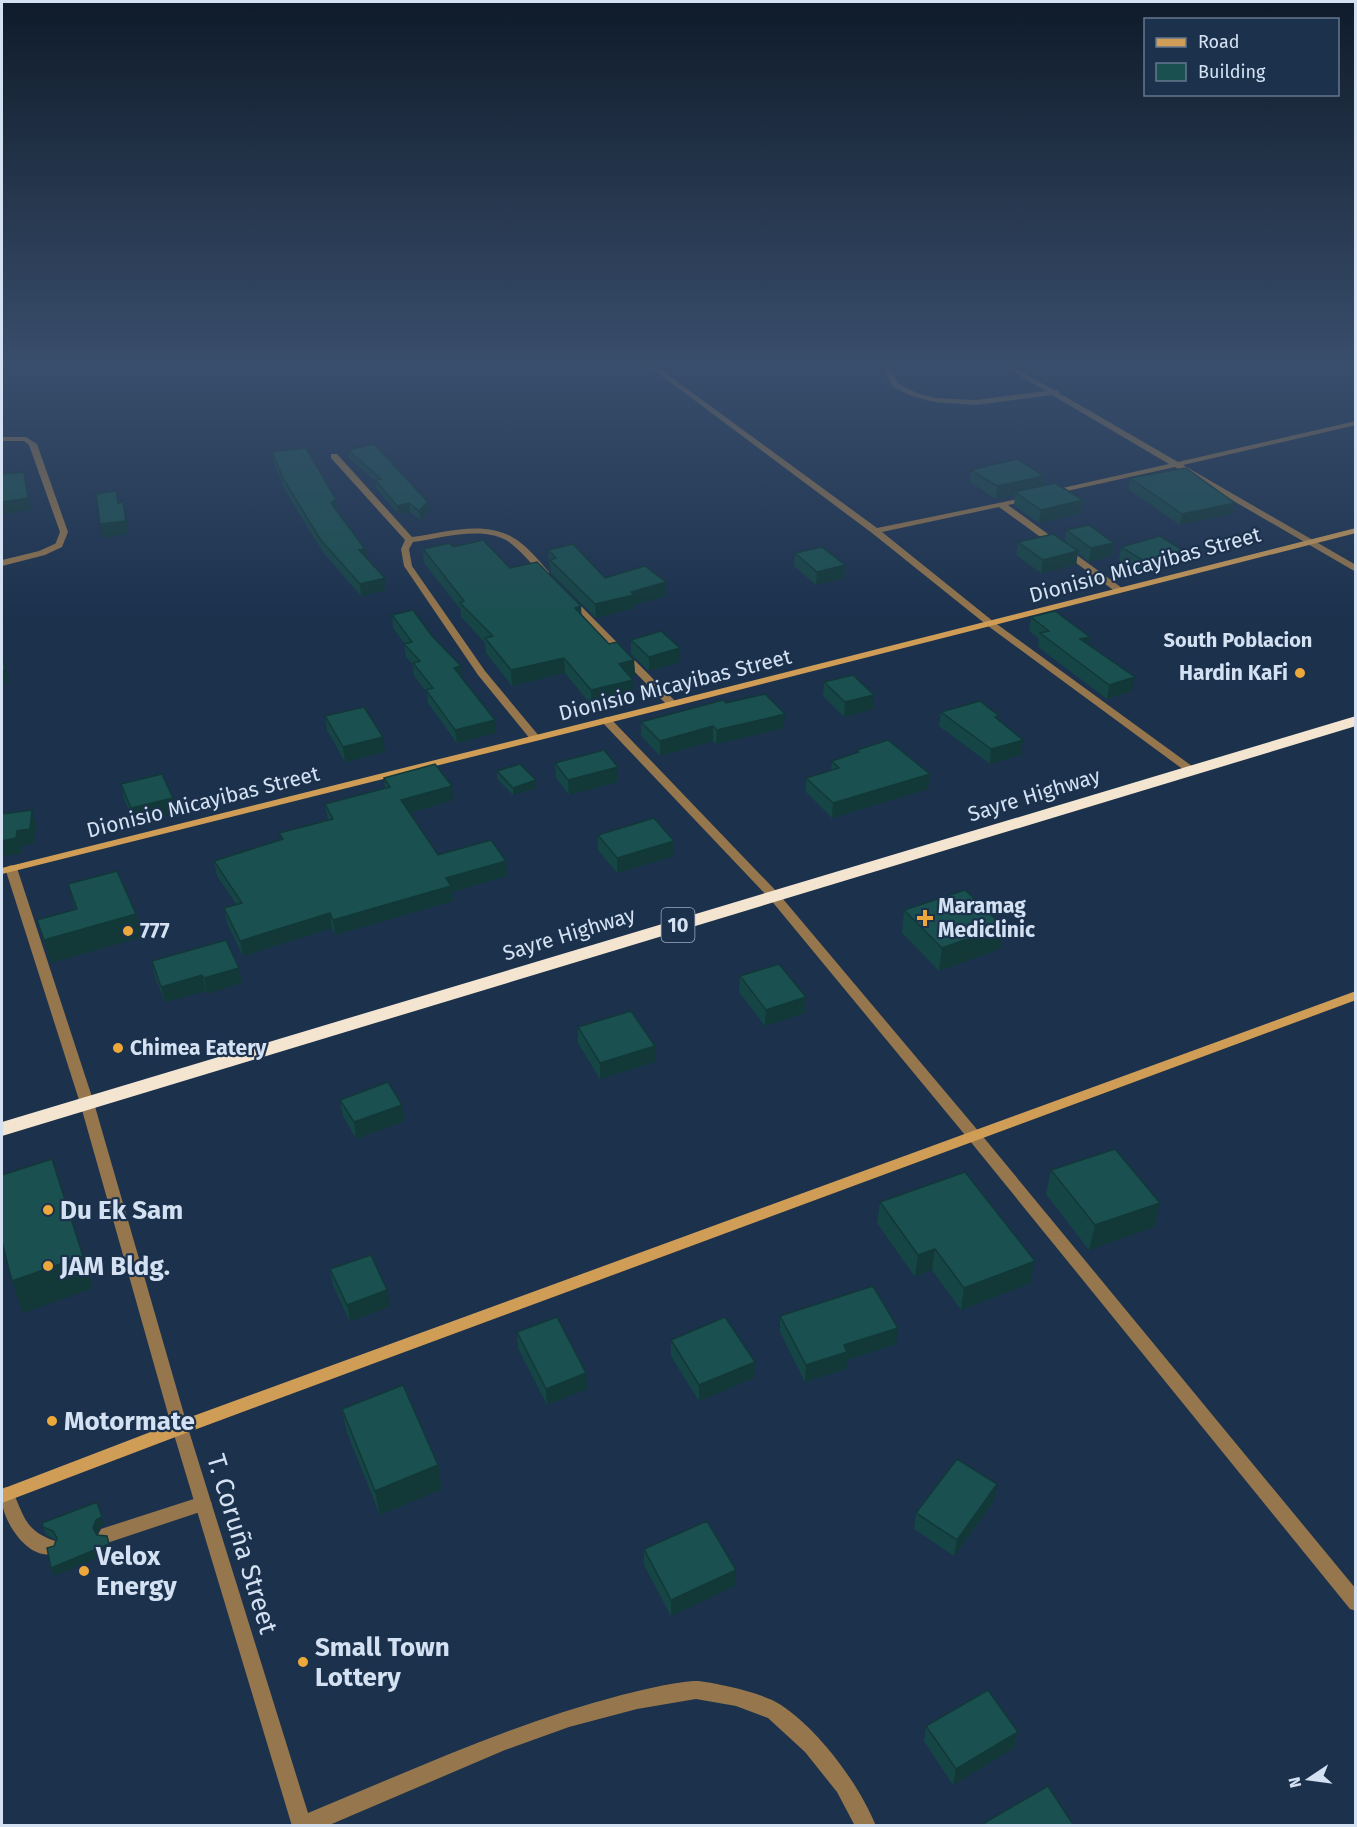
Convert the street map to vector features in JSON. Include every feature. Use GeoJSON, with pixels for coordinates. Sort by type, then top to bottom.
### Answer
{"type":"FeatureCollection","features":[{"type":"Feature","properties":{"kind":"highway","name":"Sayre Highway"},"geometry":{"type":"LineString","coordinates":[[2,1129],[1356,721]]}},
{"type":"Feature","properties":{"kind":"street"},"geometry":{"type":"LineString","coordinates":[[2,563],[42,553],[59,544],[64,532],[35,449]]}},
{"type":"Feature","properties":{"kind":"street"},"geometry":{"type":"LineString","coordinates":[[764,449],[875,531],[992,624],[1192,771]]}},
{"type":"Feature","properties":{"kind":"street"},"geometry":{"type":"LineString","coordinates":[[1153,449],[1356,569]]}},
{"type":"Feature","properties":{"kind":"street"},"geometry":{"type":"LineString","coordinates":[[1046,495],[1242,449]]}},
{"type":"Feature","properties":{"kind":"street"},"geometry":{"type":"LineString","coordinates":[[334,456],[410,540]]}},
{"type":"Feature","properties":{"kind":"street"},"geometry":{"type":"LineString","coordinates":[[875,531],[1035,497]]}},
{"type":"Feature","properties":{"kind":"street"},"geometry":{"type":"LineString","coordinates":[[1002,505],[1119,590]]}},
{"type":"Feature","properties":{"kind":"street","name":"Dionisio Micayibas Street"},"geometry":{"type":"LineString","coordinates":[[6,870],[992,624],[1356,530]]}},
{"type":"Feature","properties":{"kind":"street"},"geometry":{"type":"LineString","coordinates":[[410,540],[470,532],[500,534],[517,544],[549,578]]}},
{"type":"Feature","properties":{"kind":"street"},"geometry":{"type":"LineString","coordinates":[[410,540],[405,549],[408,566],[481,674],[536,738]]}},
{"type":"Feature","properties":{"kind":"street"},"geometry":{"type":"LineString","coordinates":[[566,595],[672,704]]}},
{"type":"Feature","properties":{"kind":"street"},"geometry":{"type":"LineString","coordinates":[[606,720],[774,896],[975,1137],[1356,1603]]}},
{"type":"Feature","properties":{"kind":"street","name":"T. Coruña Street"},"geometry":{"type":"LineString","coordinates":[[6,870],[87,1103],[180,1428],[302,1826]]}},
{"type":"Feature","properties":{"kind":"street"},"geometry":{"type":"LineString","coordinates":[[49,1547],[38,1546],[28,1540],[4,1496],[180,1428],[1356,995]]}},
{"type":"Feature","properties":{"kind":"street"},"geometry":{"type":"LineString","coordinates":[[107,1535],[203,1504]]}},
{"type":"Feature","properties":{"kind":"street"},"geometry":{"type":"LineString","coordinates":[[302,1826],[504,1741],[569,1718],[637,1700],[696,1690],[736,1697],[774,1711],[812,1745],[844,1785],[866,1826]]}},
{"type":"Feature","properties":{"kind":"building"},"geometry":{"type":"Polygon","coordinates":[[[307,449],[336,499],[331,503],[365,549],[359,550],[385,578],[360,584],[320,539],[284,480],[272,452],[307,449]]]}},
{"type":"Feature","properties":{"kind":"building"},"geometry":{"type":"Polygon","coordinates":[[[379,449],[428,502],[419,511],[409,503],[397,506],[375,480],[381,479],[348,450],[379,449]]]}},
{"type":"Feature","properties":{"kind":"building"},"geometry":{"type":"Polygon","coordinates":[[[1017,459],[1044,476],[997,486],[971,470],[1017,459]]]}},
{"type":"Feature","properties":{"kind":"building"},"geometry":{"type":"Polygon","coordinates":[[[1186,468],[1235,503],[1182,514],[1130,478],[1186,468]]]}},
{"type":"Feature","properties":{"kind":"building"},"geometry":{"type":"Polygon","coordinates":[[[24,472],[28,498],[2,502],[2,474],[24,472]]]}},
{"type":"Feature","properties":{"kind":"building"},"geometry":{"type":"Polygon","coordinates":[[[1055,483],[1083,500],[1041,510],[1015,492],[1055,483]]]}},
{"type":"Feature","properties":{"kind":"building"},"geometry":{"type":"Polygon","coordinates":[[[116,491],[118,503],[123,502],[126,521],[100,524],[96,494],[116,491]]]}},
{"type":"Feature","properties":{"kind":"building"},"geometry":{"type":"Polygon","coordinates":[[[1089,525],[1114,543],[1091,548],[1066,530],[1089,525]]]}},
{"type":"Feature","properties":{"kind":"building"},"geometry":{"type":"Polygon","coordinates":[[[1053,534],[1078,551],[1043,560],[1018,542],[1053,534]]]}},
{"type":"Feature","properties":{"kind":"building"},"geometry":{"type":"Polygon","coordinates":[[[1160,536],[1184,551],[1144,561],[1121,547],[1160,536]]]}},
{"type":"Feature","properties":{"kind":"building"},"geometry":{"type":"Polygon","coordinates":[[[483,540],[510,568],[537,562],[581,606],[575,608],[609,644],[617,642],[634,660],[619,664],[633,680],[591,690],[564,658],[511,670],[485,638],[493,636],[460,603],[464,601],[423,549],[450,543],[453,547],[483,540]]]}},
{"type":"Feature","properties":{"kind":"building"},"geometry":{"type":"Polygon","coordinates":[[[573,544],[605,578],[645,566],[666,582],[631,592],[634,595],[595,604],[550,560],[556,558],[548,550],[573,544]]]}},
{"type":"Feature","properties":{"kind":"building"},"geometry":{"type":"Polygon","coordinates":[[[822,547],[845,565],[817,572],[795,553],[822,547]]]}},
{"type":"Feature","properties":{"kind":"building"},"geometry":{"type":"Polygon","coordinates":[[[413,610],[432,636],[461,666],[454,668],[495,720],[455,730],[426,690],[433,688],[413,663],[420,661],[404,644],[412,642],[392,615],[413,610]]]}},
{"type":"Feature","properties":{"kind":"building"},"geometry":{"type":"Polygon","coordinates":[[[1055,611],[1090,637],[1080,639],[1135,677],[1109,685],[1040,633],[1049,631],[1031,617],[1055,611]]]}},
{"type":"Feature","properties":{"kind":"building"},"geometry":{"type":"Polygon","coordinates":[[[661,631],[680,648],[649,657],[631,640],[661,631]]]}},
{"type":"Feature","properties":{"kind":"building"},"geometry":{"type":"Polygon","coordinates":[[[2,653],[5,669],[2,670],[2,653]]]}},
{"type":"Feature","properties":{"kind":"building"},"geometry":{"type":"Polygon","coordinates":[[[853,675],[874,695],[845,702],[824,682],[853,675]]]}},
{"type":"Feature","properties":{"kind":"building"},"geometry":{"type":"Polygon","coordinates":[[[765,694],[785,714],[717,730],[713,726],[660,741],[641,722],[723,700],[726,703],[765,694]]]}},
{"type":"Feature","properties":{"kind":"building"},"geometry":{"type":"Polygon","coordinates":[[[980,701],[1023,740],[991,749],[941,712],[980,701]]]}},
{"type":"Feature","properties":{"kind":"building"},"geometry":{"type":"Polygon","coordinates":[[[364,707],[383,737],[343,747],[325,716],[364,707]]]}},
{"type":"Feature","properties":{"kind":"building"},"geometry":{"type":"Polygon","coordinates":[[[888,740],[930,774],[833,803],[806,778],[839,768],[832,761],[888,740]]]}},
{"type":"Feature","properties":{"kind":"building"},"geometry":{"type":"Polygon","coordinates":[[[604,750],[618,767],[568,780],[555,763],[604,750]]]}},
{"type":"Feature","properties":{"kind":"building"},"geometry":{"type":"Polygon","coordinates":[[[435,764],[452,786],[401,800],[438,855],[491,840],[506,861],[446,878],[451,886],[333,920],[330,913],[240,941],[224,908],[242,903],[214,861],[283,839],[279,833],[333,819],[325,804],[390,787],[384,778],[435,764]]]}},
{"type":"Feature","properties":{"kind":"building"},"geometry":{"type":"Polygon","coordinates":[[[520,764],[536,780],[513,788],[497,771],[520,764]]]}},
{"type":"Feature","properties":{"kind":"building"},"geometry":{"type":"Polygon","coordinates":[[[162,774],[173,798],[131,808],[121,784],[162,774]]]}},
{"type":"Feature","properties":{"kind":"building"},"geometry":{"type":"Polygon","coordinates":[[[32,810],[30,829],[17,831],[16,838],[2,841],[2,814],[32,810]]]}},
{"type":"Feature","properties":{"kind":"building"},"geometry":{"type":"Polygon","coordinates":[[[654,818],[674,841],[617,858],[598,835],[654,818]]]}},
{"type":"Feature","properties":{"kind":"building"},"geometry":{"type":"Polygon","coordinates":[[[117,871],[136,914],[44,940],[37,920],[77,909],[68,884],[117,871]]]}},
{"type":"Feature","properties":{"kind":"building"},"geometry":{"type":"Polygon","coordinates":[[[965,890],[1003,926],[942,948],[904,910],[965,890]]]}},
{"type":"Feature","properties":{"kind":"building"},"geometry":{"type":"Polygon","coordinates":[[[226,940],[239,968],[204,978],[202,975],[161,987],[152,961],[226,940]]]}},
{"type":"Feature","properties":{"kind":"building"},"geometry":{"type":"Polygon","coordinates":[[[779,964],[806,997],[766,1010],[740,976],[779,964]]]}},
{"type":"Feature","properties":{"kind":"building"},"geometry":{"type":"Polygon","coordinates":[[[631,1011],[655,1046],[600,1063],[578,1027],[631,1011]]]}},
{"type":"Feature","properties":{"kind":"building"},"geometry":{"type":"Polygon","coordinates":[[[388,1082],[402,1105],[354,1122],[340,1100],[388,1082]]]}},
{"type":"Feature","properties":{"kind":"building"},"geometry":{"type":"Polygon","coordinates":[[[1115,1149],[1160,1203],[1095,1225],[1051,1170],[1115,1149]]]}},
{"type":"Feature","properties":{"kind":"building","name":"JAM Bldg."},"geometry":{"type":"Polygon","coordinates":[[[52,1159],[83,1256],[12,1281],[2,1242],[2,1175],[52,1159]]]}},
{"type":"Feature","properties":{"kind":"building"},"geometry":{"type":"Polygon","coordinates":[[[965,1172],[1035,1261],[964,1288],[935,1249],[918,1255],[880,1202],[965,1172]]]}},
{"type":"Feature","properties":{"kind":"building"},"geometry":{"type":"Polygon","coordinates":[[[371,1255],[387,1290],[347,1305],[330,1269],[371,1255]]]}},
{"type":"Feature","properties":{"kind":"building"},"geometry":{"type":"Polygon","coordinates":[[[873,1286],[898,1328],[844,1345],[847,1352],[806,1365],[780,1316],[873,1286]]]}},
{"type":"Feature","properties":{"kind":"building"},"geometry":{"type":"Polygon","coordinates":[[[557,1317],[586,1373],[546,1389],[517,1332],[557,1317]]]}},
{"type":"Feature","properties":{"kind":"building"},"geometry":{"type":"Polygon","coordinates":[[[725,1317],[755,1362],[699,1385],[671,1340],[725,1317]]]}},
{"type":"Feature","properties":{"kind":"building"},"geometry":{"type":"Polygon","coordinates":[[[403,1385],[438,1465],[375,1491],[342,1409],[403,1385]]]}},
{"type":"Feature","properties":{"kind":"building"},"geometry":{"type":"Polygon","coordinates":[[[957,1459],[997,1484],[957,1540],[916,1513],[957,1459]]]}},
{"type":"Feature","properties":{"kind":"building"},"geometry":{"type":"Polygon","coordinates":[[[97,1502],[102,1517],[96,1520],[93,1528],[97,1535],[107,1536],[109,1544],[51,1568],[47,1548],[54,1546],[57,1538],[53,1531],[43,1527],[42,1523],[97,1502]]]}},
{"type":"Feature","properties":{"kind":"building"},"geometry":{"type":"Polygon","coordinates":[[[707,1521],[736,1570],[671,1600],[644,1549],[707,1521]]]}},
{"type":"Feature","properties":{"kind":"building"},"geometry":{"type":"Polygon","coordinates":[[[988,1690],[1018,1732],[956,1769],[926,1726],[988,1690]]]}},
{"type":"Feature","properties":{"kind":"building"},"geometry":{"type":"Polygon","coordinates":[[[1048,1786],[1074,1826],[979,1826],[1048,1786]]]}},
{"type":"Feature","properties":{"kind":"place","name":"Hardin KaFi"},"geometry":{"type":"Point","coordinates":[1300,673]}},
{"type":"Feature","properties":{"kind":"place","name":"Maramag Mediclinic"},"geometry":{"type":"Point","coordinates":[925,918]}},
{"type":"Feature","properties":{"kind":"place","name":"777"},"geometry":{"type":"Point","coordinates":[128,931]}},
{"type":"Feature","properties":{"kind":"place","name":"Chimea Eatery"},"geometry":{"type":"Point","coordinates":[118,1048]}},
{"type":"Feature","properties":{"kind":"place","name":"Du Ek Sam"},"geometry":{"type":"Point","coordinates":[48,1210]}},
{"type":"Feature","properties":{"kind":"place","name":"JAM Bldg."},"geometry":{"type":"Point","coordinates":[48,1266]}},
{"type":"Feature","properties":{"kind":"place","name":"Motormate"},"geometry":{"type":"Point","coordinates":[52,1421]}},
{"type":"Feature","properties":{"kind":"place","name":"Velox Energy"},"geometry":{"type":"Point","coordinates":[84,1571]}},
{"type":"Feature","properties":{"kind":"place","name":"Small Town Lottery"},"geometry":{"type":"Point","coordinates":[303,1662]}},
{"type":"Feature","properties":{"kind":"district","name":"South Poblacion"},"geometry":{"type":"Point","coordinates":[1238,640]}}]}
